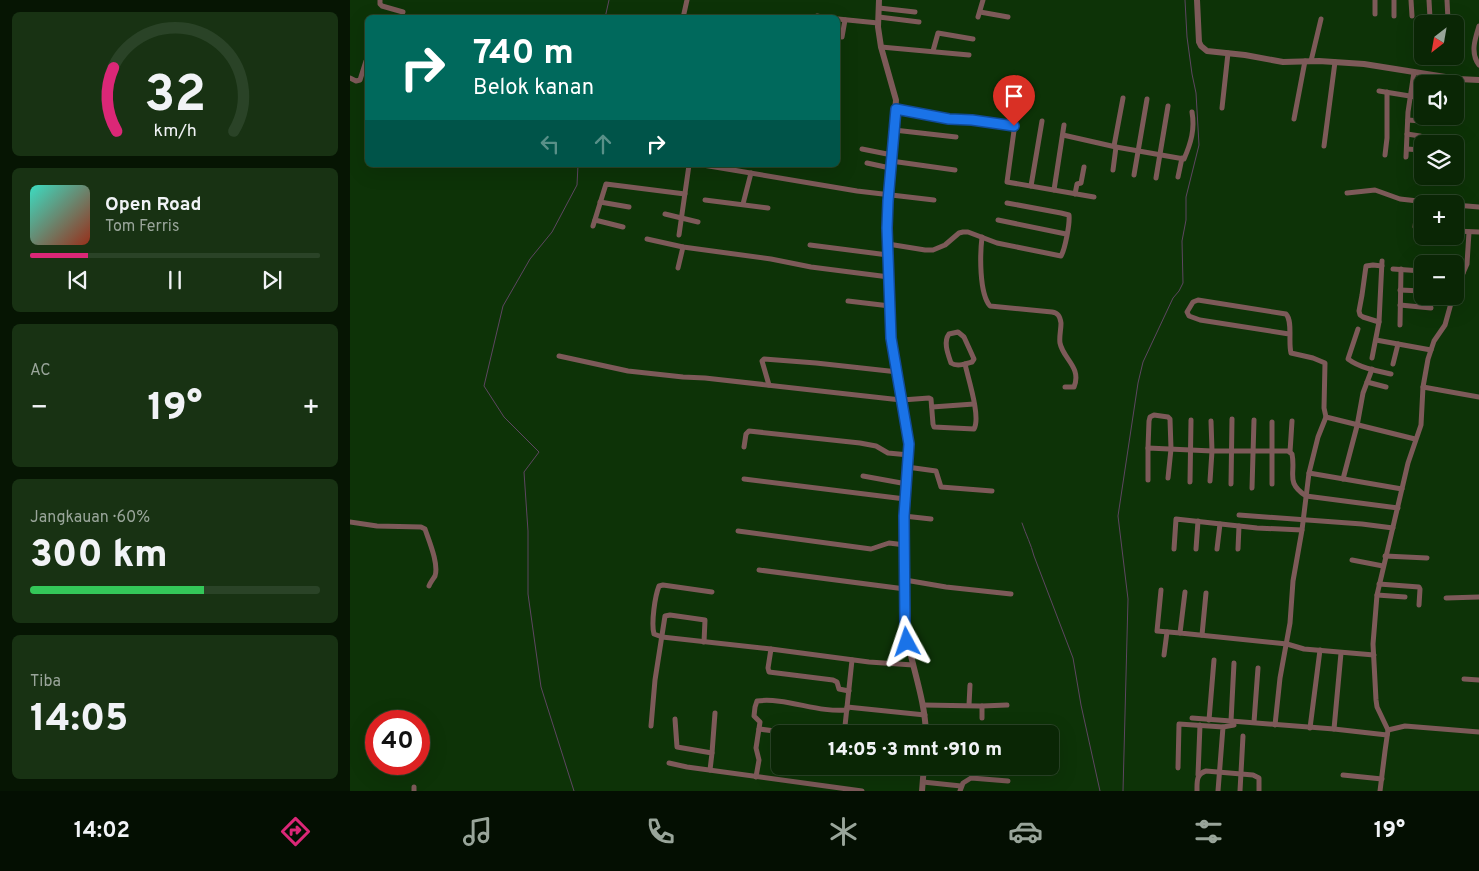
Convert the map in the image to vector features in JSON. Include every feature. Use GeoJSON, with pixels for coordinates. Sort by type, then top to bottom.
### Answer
{"type":"FeatureCollection","features":[{"type":"Feature","properties":{"kind":"street"},"geometry":{"type":"LineString","coordinates":[[380,0],[382,6],[403,12]]}},
{"type":"Feature","properties":{"kind":"street"},"geometry":{"type":"LineString","coordinates":[[684,15],[687,0]]}},
{"type":"Feature","properties":{"kind":"street"},"geometry":{"type":"LineString","coordinates":[[879,0],[878,20],[881,47],[895,96],[896,109],[888,194],[888,255],[891,338],[909,437],[904,516],[905,626],[907,642],[923,705],[926,725]]}},
{"type":"Feature","properties":{"kind":"street"},"geometry":{"type":"LineString","coordinates":[[983,0],[979,14],[1008,16]]}},
{"type":"Feature","properties":{"kind":"street"},"geometry":{"type":"LineString","coordinates":[[1197,0],[1199,42],[1207,51],[1283,62],[1308,61],[1374,65],[1458,79],[1479,80]]}},
{"type":"Feature","properties":{"kind":"street"},"geometry":{"type":"LineString","coordinates":[[1375,0],[1375,14]]}},
{"type":"Feature","properties":{"kind":"street"},"geometry":{"type":"LineString","coordinates":[[1394,0],[1394,16]]}},
{"type":"Feature","properties":{"kind":"street"},"geometry":{"type":"LineString","coordinates":[[1411,0],[1412,16]]}},
{"type":"Feature","properties":{"kind":"street"},"geometry":{"type":"LineString","coordinates":[[1429,0],[1430,15]]}},
{"type":"Feature","properties":{"kind":"street"},"geometry":{"type":"LineString","coordinates":[[1447,0],[1448,15]]}},
{"type":"Feature","properties":{"kind":"street"},"geometry":{"type":"LineString","coordinates":[[879,8],[914,12]]}},
{"type":"Feature","properties":{"kind":"street"},"geometry":{"type":"LineString","coordinates":[[840,19],[919,22]]}},
{"type":"Feature","properties":{"kind":"street"},"geometry":{"type":"LineString","coordinates":[[1294,119],[1308,61],[1321,19]]}},
{"type":"Feature","properties":{"kind":"street"},"geometry":{"type":"LineString","coordinates":[[842,37],[845,20]]}},
{"type":"Feature","properties":{"kind":"street"},"geometry":{"type":"LineString","coordinates":[[1479,26],[1474,53],[1479,65]]}},
{"type":"Feature","properties":{"kind":"street"},"geometry":{"type":"LineString","coordinates":[[933,51],[938,33],[973,39]]}},
{"type":"Feature","properties":{"kind":"street"},"geometry":{"type":"LineString","coordinates":[[881,47],[969,55]]}},
{"type":"Feature","properties":{"kind":"street"},"geometry":{"type":"LineString","coordinates":[[1222,108],[1228,53]]}},
{"type":"Feature","properties":{"kind":"street"},"geometry":{"type":"LineString","coordinates":[[1324,146],[1335,62]]}},
{"type":"Feature","properties":{"kind":"street"},"geometry":{"type":"LineString","coordinates":[[350,78],[356,81],[360,80],[365,65]]}},
{"type":"Feature","properties":{"kind":"street"},"geometry":{"type":"LineString","coordinates":[[1406,157],[1410,96],[1414,72]]}},
{"type":"Feature","properties":{"kind":"street"},"geometry":{"type":"LineString","coordinates":[[1380,91],[1414,97]]}},
{"type":"Feature","properties":{"kind":"street"},"geometry":{"type":"LineString","coordinates":[[1385,154],[1387,138],[1386,92]]}},
{"type":"Feature","properties":{"kind":"street"},"geometry":{"type":"LineString","coordinates":[[1113,170],[1123,98]]}},
{"type":"Feature","properties":{"kind":"street"},"geometry":{"type":"LineString","coordinates":[[1134,175],[1147,99]]}},
{"type":"Feature","properties":{"kind":"street"},"geometry":{"type":"LineString","coordinates":[[1156,178],[1168,106]]}},
{"type":"Feature","properties":{"kind":"street"},"geometry":{"type":"LineString","coordinates":[[896,109],[949,119],[1014,126]]}},
{"type":"Feature","properties":{"kind":"street"},"geometry":{"type":"LineString","coordinates":[[1178,177],[1182,158],[1184,159],[1191,142],[1194,123],[1192,112]]}},
{"type":"Feature","properties":{"kind":"street"},"geometry":{"type":"LineString","coordinates":[[1016,116],[1007,182],[1094,197]]}},
{"type":"Feature","properties":{"kind":"street"},"geometry":{"type":"LineString","coordinates":[[1408,120],[1414,120]]}},
{"type":"Feature","properties":{"kind":"street"},"geometry":{"type":"LineString","coordinates":[[1031,186],[1042,121]]}},
{"type":"Feature","properties":{"kind":"street"},"geometry":{"type":"LineString","coordinates":[[1054,190],[1064,125]]}},
{"type":"Feature","properties":{"kind":"street"},"geometry":{"type":"LineString","coordinates":[[894,130],[956,137]]}},
{"type":"Feature","properties":{"kind":"street"},"geometry":{"type":"LineString","coordinates":[[1063,134],[1115,147],[1182,158]]}},
{"type":"Feature","properties":{"kind":"street"},"geometry":{"type":"LineString","coordinates":[[1407,134],[1414,135]]}},
{"type":"Feature","properties":{"kind":"street"},"geometry":{"type":"LineString","coordinates":[[862,149],[891,161]]}},
{"type":"Feature","properties":{"kind":"street"},"geometry":{"type":"LineString","coordinates":[[1407,149],[1414,150]]}},
{"type":"Feature","properties":{"kind":"street"},"geometry":{"type":"LineString","coordinates":[[868,163],[891,161],[955,170]]}},
{"type":"Feature","properties":{"kind":"street"},"geometry":{"type":"LineString","coordinates":[[679,235],[689,167]]}},
{"type":"Feature","properties":{"kind":"street"},"geometry":{"type":"LineString","coordinates":[[715,167],[838,188],[934,200]]}},
{"type":"Feature","properties":{"kind":"street"},"geometry":{"type":"LineString","coordinates":[[1075,194],[1077,184],[1081,183],[1084,167]]}},
{"type":"Feature","properties":{"kind":"street"},"geometry":{"type":"LineString","coordinates":[[743,204],[752,173]]}},
{"type":"Feature","properties":{"kind":"street"},"geometry":{"type":"LineString","coordinates":[[593,226],[606,184],[685,194]]}},
{"type":"Feature","properties":{"kind":"street"},"geometry":{"type":"LineString","coordinates":[[1347,193],[1375,190],[1396,198],[1414,200]]}},
{"type":"Feature","properties":{"kind":"street"},"geometry":{"type":"LineString","coordinates":[[705,200],[768,208]]}},
{"type":"Feature","properties":{"kind":"street"},"geometry":{"type":"LineString","coordinates":[[600,202],[629,207]]}},
{"type":"Feature","properties":{"kind":"street"},"geometry":{"type":"LineString","coordinates":[[888,244],[929,251],[938,249],[963,232],[976,234],[997,243],[1061,256],[1069,220],[1068,215],[1007,203]]}},
{"type":"Feature","properties":{"kind":"street"},"geometry":{"type":"LineString","coordinates":[[1464,206],[1479,207]]}},
{"type":"Feature","properties":{"kind":"street"},"geometry":{"type":"LineString","coordinates":[[665,214],[698,222]]}},
{"type":"Feature","properties":{"kind":"street"},"geometry":{"type":"LineString","coordinates":[[595,220],[623,227]]}},
{"type":"Feature","properties":{"kind":"street"},"geometry":{"type":"LineString","coordinates":[[998,220],[1066,234]]}},
{"type":"Feature","properties":{"kind":"street"},"geometry":{"type":"LineString","coordinates":[[1464,232],[1479,232]]}},
{"type":"Feature","properties":{"kind":"street"},"geometry":{"type":"LineString","coordinates":[[1464,271],[1467,264],[1469,232]]}},
{"type":"Feature","properties":{"kind":"street"},"geometry":{"type":"LineString","coordinates":[[982,237],[982,280],[990,306],[1052,312],[1059,315],[1061,321],[1061,345],[1072,363],[1076,379],[1074,387],[1065,386]]}},
{"type":"Feature","properties":{"kind":"street"},"geometry":{"type":"LineString","coordinates":[[647,239],[683,247],[889,277]]}},
{"type":"Feature","properties":{"kind":"street"},"geometry":{"type":"LineString","coordinates":[[810,245],[888,255]]}},
{"type":"Feature","properties":{"kind":"street"},"geometry":{"type":"LineString","coordinates":[[678,268],[683,247]]}},
{"type":"Feature","properties":{"kind":"street"},"geometry":{"type":"LineString","coordinates":[[1372,358],[1379,322],[1382,263],[1366,266],[1359,311],[1363,317],[1379,322]]}},
{"type":"Feature","properties":{"kind":"street"},"geometry":{"type":"LineString","coordinates":[[1393,269],[1414,270]]}},
{"type":"Feature","properties":{"kind":"street"},"geometry":{"type":"LineString","coordinates":[[1400,325],[1401,269]]}},
{"type":"Feature","properties":{"kind":"street"},"geometry":{"type":"LineString","coordinates":[[1400,290],[1414,291]]}},
{"type":"Feature","properties":{"kind":"street"},"geometry":{"type":"LineString","coordinates":[[1275,725],[1309,473],[1318,437],[1326,417],[1324,408],[1325,363],[1291,353],[1290,322],[1289,316],[1286,314],[1198,300],[1193,302],[1188,312],[1189,316],[1200,320],[1289,334]]}},
{"type":"Feature","properties":{"kind":"street"},"geometry":{"type":"LineString","coordinates":[[848,301],[890,306]]}},
{"type":"Feature","properties":{"kind":"street"},"geometry":{"type":"LineString","coordinates":[[1400,305],[1431,308]]}},
{"type":"Feature","properties":{"kind":"street"},"geometry":{"type":"LineString","coordinates":[[1380,791],[1388,733],[1376,704],[1374,644],[1377,595],[1402,489],[1415,439],[1421,424],[1423,387],[1431,350],[1434,341],[1446,325],[1452,305]]}},
{"type":"Feature","properties":{"kind":"street"},"geometry":{"type":"LineString","coordinates":[[1358,329],[1348,358],[1372,369],[1391,374]]}},
{"type":"Feature","properties":{"kind":"street"},"geometry":{"type":"LineString","coordinates":[[960,333],[970,348],[974,359],[965,364],[955,366],[951,364],[946,343],[949,334],[960,333]]}},
{"type":"Feature","properties":{"kind":"street"},"geometry":{"type":"LineString","coordinates":[[1376,340],[1431,350]]}},
{"type":"Feature","properties":{"kind":"street"},"geometry":{"type":"LineString","coordinates":[[1393,364],[1398,344]]}},
{"type":"Feature","properties":{"kind":"street"},"geometry":{"type":"LineString","coordinates":[[559,356],[628,371],[902,400],[929,398],[931,399],[934,427],[974,429],[976,426],[974,404],[965,364]]}},
{"type":"Feature","properties":{"kind":"street"},"geometry":{"type":"LineString","coordinates":[[770,386],[762,361],[764,359],[898,372]]}},
{"type":"Feature","properties":{"kind":"street"},"geometry":{"type":"LineString","coordinates":[[1343,479],[1357,426],[1363,393],[1372,369]]}},
{"type":"Feature","properties":{"kind":"street"},"geometry":{"type":"LineString","coordinates":[[1367,382],[1386,387]]}},
{"type":"Feature","properties":{"kind":"street"},"geometry":{"type":"LineString","coordinates":[[1423,387],[1479,397]]}},
{"type":"Feature","properties":{"kind":"street"},"geometry":{"type":"LineString","coordinates":[[932,407],[974,404]]}},
{"type":"Feature","properties":{"kind":"street"},"geometry":{"type":"LineString","coordinates":[[1148,480],[1149,420],[1154,415],[1167,416],[1169,418],[1171,449],[1168,478]]}},
{"type":"Feature","properties":{"kind":"street"},"geometry":{"type":"LineString","coordinates":[[1326,417],[1415,439]]}},
{"type":"Feature","properties":{"kind":"street"},"geometry":{"type":"LineString","coordinates":[[1231,484],[1232,419]]}},
{"type":"Feature","properties":{"kind":"street"},"geometry":{"type":"LineString","coordinates":[[1190,482],[1191,420]]}},
{"type":"Feature","properties":{"kind":"street"},"geometry":{"type":"LineString","coordinates":[[1252,488],[1254,420]]}},
{"type":"Feature","properties":{"kind":"street"},"geometry":{"type":"LineString","coordinates":[[1210,481],[1211,421]]}},
{"type":"Feature","properties":{"kind":"street"},"geometry":{"type":"LineString","coordinates":[[1292,421],[1290,452],[1293,458],[1293,483],[1299,492],[1306,496],[1398,508]]}},
{"type":"Feature","properties":{"kind":"street"},"geometry":{"type":"LineString","coordinates":[[1272,422],[1272,484]]}},
{"type":"Feature","properties":{"kind":"street"},"geometry":{"type":"LineString","coordinates":[[744,447],[746,434],[749,432],[870,445],[888,452],[909,455]]}},
{"type":"Feature","properties":{"kind":"street"},"geometry":{"type":"LineString","coordinates":[[1148,448],[1290,452]]}},
{"type":"Feature","properties":{"kind":"street"},"geometry":{"type":"LineString","coordinates":[[907,467],[936,471],[941,488],[992,491]]}},
{"type":"Feature","properties":{"kind":"street"},"geometry":{"type":"LineString","coordinates":[[1309,473],[1402,489]]}},
{"type":"Feature","properties":{"kind":"street"},"geometry":{"type":"LineString","coordinates":[[863,476],[906,484]]}},
{"type":"Feature","properties":{"kind":"street"},"geometry":{"type":"LineString","coordinates":[[744,479],[905,499]]}},
{"type":"Feature","properties":{"kind":"street"},"geometry":{"type":"LineString","coordinates":[[1239,515],[1393,528]]}},
{"type":"Feature","properties":{"kind":"street"},"geometry":{"type":"LineString","coordinates":[[904,516],[932,519]]}},
{"type":"Feature","properties":{"kind":"street"},"geometry":{"type":"LineString","coordinates":[[1174,549],[1176,519],[1302,530]]}},
{"type":"Feature","properties":{"kind":"street"},"geometry":{"type":"LineString","coordinates":[[1196,549],[1198,521]]}},
{"type":"Feature","properties":{"kind":"street"},"geometry":{"type":"LineString","coordinates":[[350,522],[377,526],[422,527],[425,529],[435,563],[435,574],[428,586]]}},
{"type":"Feature","properties":{"kind":"street"},"geometry":{"type":"LineString","coordinates":[[1217,550],[1220,524]]}},
{"type":"Feature","properties":{"kind":"street"},"geometry":{"type":"LineString","coordinates":[[1238,549],[1239,526]]}},
{"type":"Feature","properties":{"kind":"street"},"geometry":{"type":"LineString","coordinates":[[738,531],[871,549],[889,543],[905,545]]}},
{"type":"Feature","properties":{"kind":"street"},"geometry":{"type":"LineString","coordinates":[[1385,556],[1427,558]]}},
{"type":"Feature","properties":{"kind":"street"},"geometry":{"type":"LineString","coordinates":[[1352,560],[1383,566]]}},
{"type":"Feature","properties":{"kind":"street"},"geometry":{"type":"LineString","coordinates":[[759,570],[905,589]]}},
{"type":"Feature","properties":{"kind":"street"},"geometry":{"type":"LineString","coordinates":[[906,580],[944,587],[1011,594]]}},
{"type":"Feature","properties":{"kind":"street"},"geometry":{"type":"LineString","coordinates":[[1379,584],[1418,587],[1420,589],[1419,604]]}},
{"type":"Feature","properties":{"kind":"street"},"geometry":{"type":"LineString","coordinates":[[712,592],[659,586],[653,630],[656,635],[852,660],[913,665]]}},
{"type":"Feature","properties":{"kind":"street"},"geometry":{"type":"LineString","coordinates":[[1161,590],[1157,631],[1287,644],[1304,649],[1340,653],[1374,655]]}},
{"type":"Feature","properties":{"kind":"street"},"geometry":{"type":"LineString","coordinates":[[1180,633],[1185,592]]}},
{"type":"Feature","properties":{"kind":"street"},"geometry":{"type":"LineString","coordinates":[[1202,635],[1206,593]]}},
{"type":"Feature","properties":{"kind":"street"},"geometry":{"type":"LineString","coordinates":[[1377,595],[1405,597]]}},
{"type":"Feature","properties":{"kind":"street"},"geometry":{"type":"LineString","coordinates":[[1446,598],[1479,597]]}},
{"type":"Feature","properties":{"kind":"street"},"geometry":{"type":"LineString","coordinates":[[651,726],[655,680],[666,616],[705,620],[704,642]]}},
{"type":"Feature","properties":{"kind":"street"},"geometry":{"type":"LineString","coordinates":[[1164,655],[1167,632]]}},
{"type":"Feature","properties":{"kind":"street"},"geometry":{"type":"LineString","coordinates":[[771,649],[769,672],[833,680],[837,682],[839,689],[849,691]]}},
{"type":"Feature","properties":{"kind":"street"},"geometry":{"type":"LineString","coordinates":[[1310,728],[1320,650]]}},
{"type":"Feature","properties":{"kind":"street"},"geometry":{"type":"LineString","coordinates":[[1334,729],[1340,653]]}},
{"type":"Feature","properties":{"kind":"street"},"geometry":{"type":"LineString","coordinates":[[846,725],[852,660]]}},
{"type":"Feature","properties":{"kind":"street"},"geometry":{"type":"LineString","coordinates":[[1209,720],[1214,660]]}},
{"type":"Feature","properties":{"kind":"street"},"geometry":{"type":"LineString","coordinates":[[1232,723],[1234,663]]}},
{"type":"Feature","properties":{"kind":"street"},"geometry":{"type":"LineString","coordinates":[[1254,722],[1258,668]]}},
{"type":"Feature","properties":{"kind":"street"},"geometry":{"type":"LineString","coordinates":[[1464,679],[1479,680]]}},
{"type":"Feature","properties":{"kind":"street"},"geometry":{"type":"LineString","coordinates":[[969,705],[970,685]]}},
{"type":"Feature","properties":{"kind":"street"},"geometry":{"type":"LineString","coordinates":[[756,776],[759,760],[756,748],[760,721],[754,716],[758,700],[823,708],[847,708],[925,715]]}},
{"type":"Feature","properties":{"kind":"street"},"geometry":{"type":"LineString","coordinates":[[923,705],[1007,705]]}},
{"type":"Feature","properties":{"kind":"street"},"geometry":{"type":"LineString","coordinates":[[982,706],[982,718]]}},
{"type":"Feature","properties":{"kind":"street"},"geometry":{"type":"LineString","coordinates":[[710,770],[715,713]]}},
{"type":"Feature","properties":{"kind":"street"},"geometry":{"type":"LineString","coordinates":[[1192,718],[1232,723],[1254,722],[1388,733],[1405,726],[1479,732]]}},
{"type":"Feature","properties":{"kind":"street"},"geometry":{"type":"LineString","coordinates":[[675,719],[677,747],[712,752]]}},
{"type":"Feature","properties":{"kind":"street"},"geometry":{"type":"LineString","coordinates":[[1178,768],[1179,724],[1223,727],[1232,723]]}},
{"type":"Feature","properties":{"kind":"street"},"geometry":{"type":"LineString","coordinates":[[1197,791],[1200,725]]}},
{"type":"Feature","properties":{"kind":"street"},"geometry":{"type":"LineString","coordinates":[[1218,791],[1223,727]]}},
{"type":"Feature","properties":{"kind":"street"},"geometry":{"type":"LineString","coordinates":[[760,729],[771,730]]}},
{"type":"Feature","properties":{"kind":"street"},"geometry":{"type":"LineString","coordinates":[[1240,791],[1243,736]]}},
{"type":"Feature","properties":{"kind":"street"},"geometry":{"type":"LineString","coordinates":[[669,763],[862,791]]}},
{"type":"Feature","properties":{"kind":"street"},"geometry":{"type":"LineString","coordinates":[[1198,775],[1206,771],[1258,777],[1260,781],[1259,791]]}},
{"type":"Feature","properties":{"kind":"street"},"geometry":{"type":"LineString","coordinates":[[922,791],[923,775]]}},
{"type":"Feature","properties":{"kind":"street"},"geometry":{"type":"LineString","coordinates":[[1343,775],[1382,779]]}},
{"type":"Feature","properties":{"kind":"street"},"geometry":{"type":"LineString","coordinates":[[923,782],[960,788],[966,780],[971,778],[1008,781]]}},
{"type":"Feature","properties":{"kind":"waterway"},"geometry":{"type":"LineString","coordinates":[[606,15],[609,0]]}},
{"type":"Feature","properties":{"kind":"waterway"},"geometry":{"type":"LineString","coordinates":[[1123,791],[1128,599],[1118,516],[1138,383],[1143,362],[1173,298],[1183,283],[1182,241],[1186,220],[1186,197],[1199,145],[1196,93],[1187,37],[1185,0]]}},
{"type":"Feature","properties":{"kind":"waterway"},"geometry":{"type":"LineString","coordinates":[[574,791],[541,687],[528,594],[528,531],[524,472],[539,452],[504,417],[484,386],[503,306],[530,259],[552,232],[577,185],[578,167]]}},
{"type":"Feature","properties":{"kind":"waterway"},"geometry":{"type":"LineString","coordinates":[[1022,523],[1073,658],[1081,705],[1100,791]]}},
{"type":"Feature","properties":{"kind":"route"},"geometry":{"type":"LineString","coordinates":[[907,642],[905,626],[904,516],[909,437],[890,329],[887,228],[896,109],[949,119],[1014,126]]}}]}
